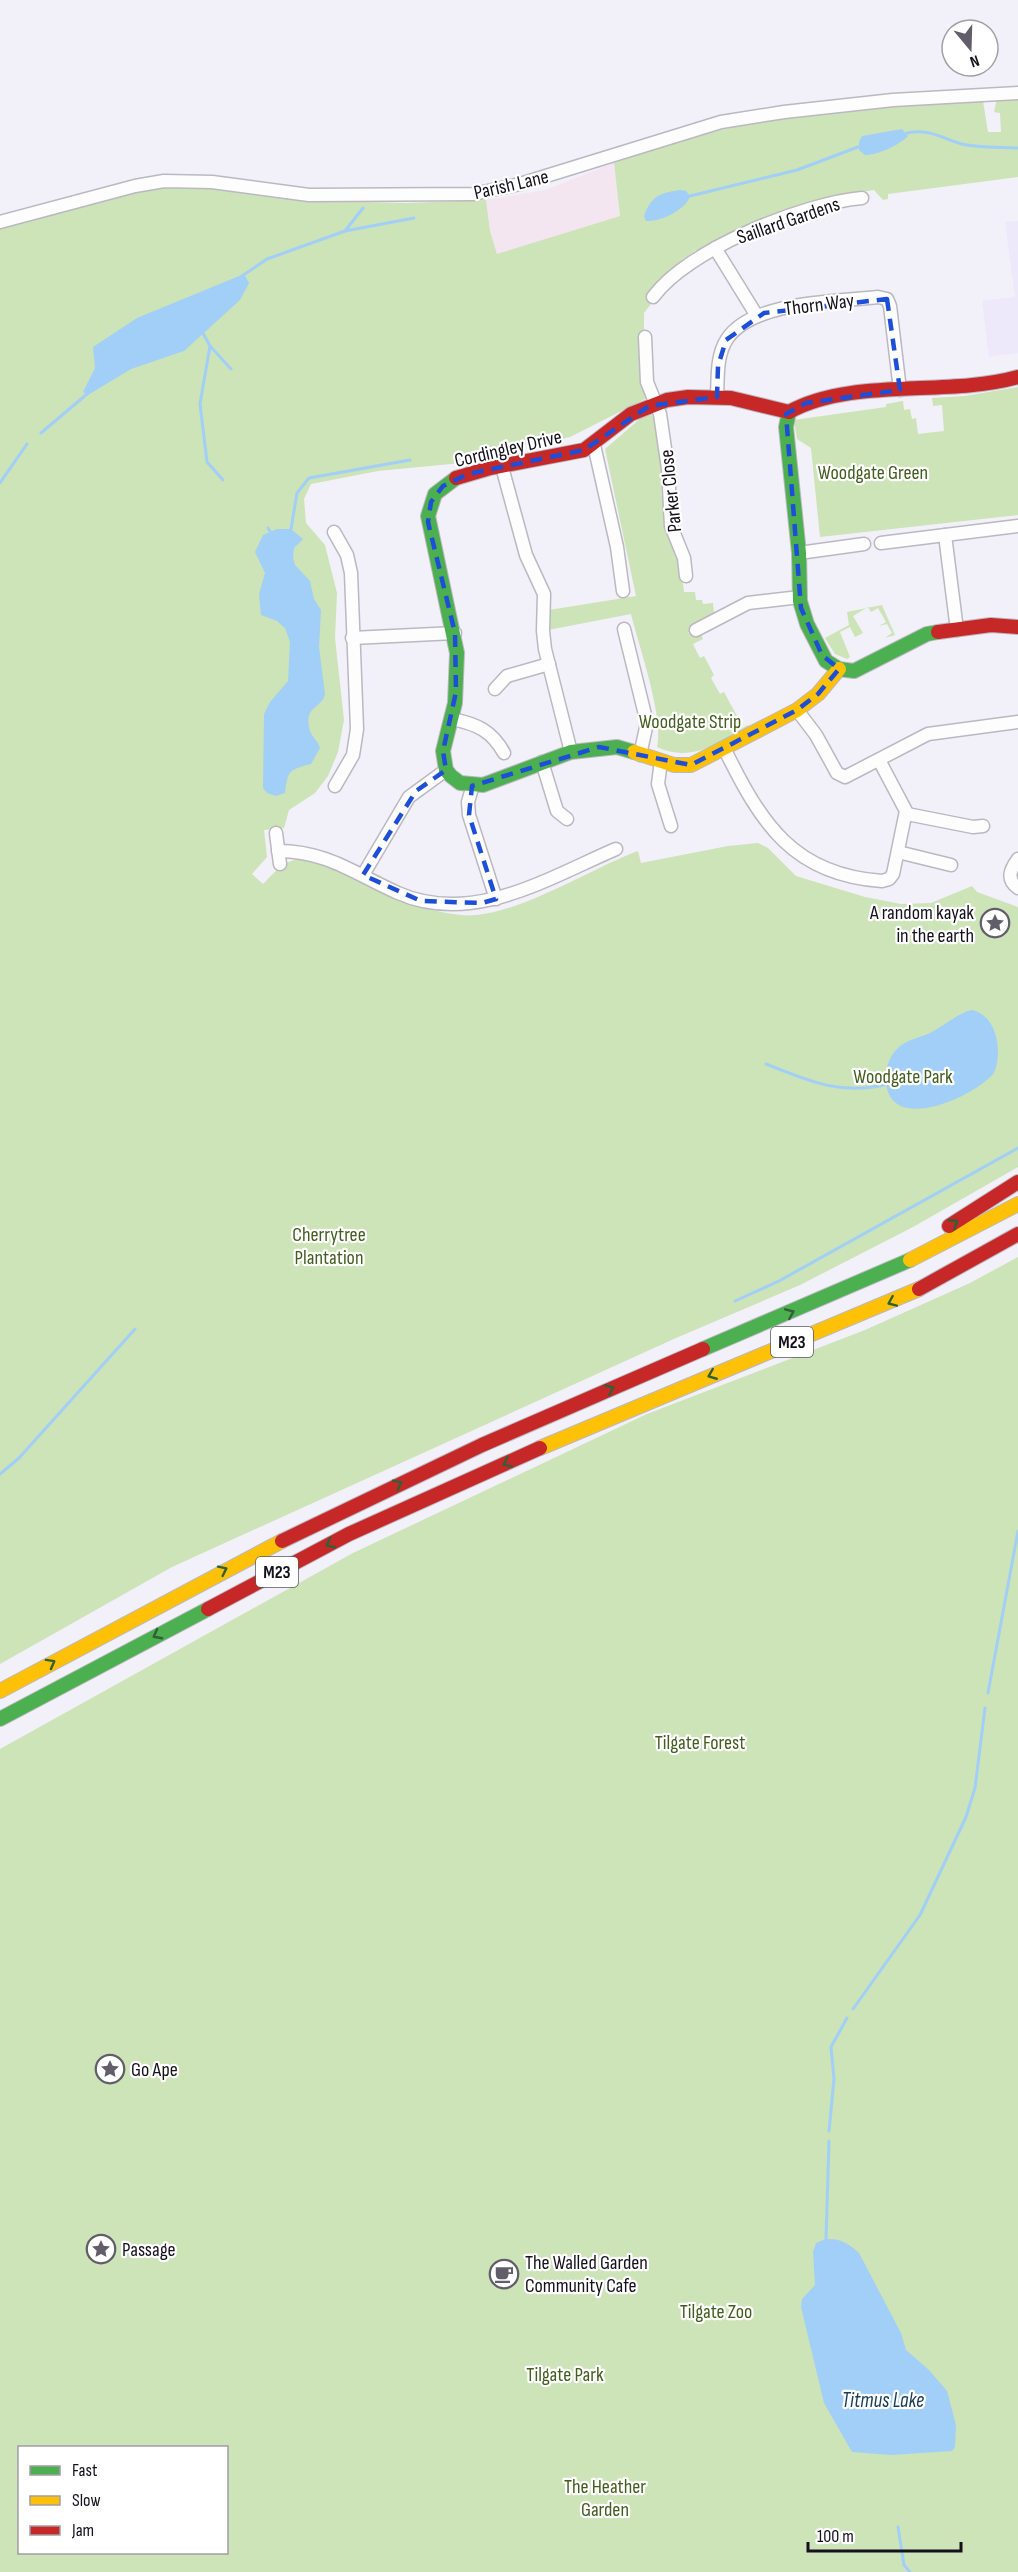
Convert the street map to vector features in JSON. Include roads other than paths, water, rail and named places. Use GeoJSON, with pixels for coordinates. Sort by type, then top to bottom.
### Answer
{"type":"FeatureCollection","features":[{"type":"Feature","properties":{"kind":"main road"},"geometry":{"type":"LineString","coordinates":[[1018,376],[979,386],[921,388],[806,402],[789,412],[786,427],[803,615],[826,660],[839,669],[859,670],[919,638],[998,625],[1018,627]]}},
{"type":"Feature","properties":{"kind":"main road","name":"Cordingley Drive"},"geometry":{"type":"LineString","coordinates":[[446,770],[443,752],[452,719],[458,670],[455,636],[428,528],[428,510],[436,493],[451,480],[502,467],[570,454],[594,446],[631,414],[657,404],[717,397],[757,400],[789,412]]}},
{"type":"Feature","properties":{"kind":"main road"},"geometry":{"type":"LineString","coordinates":[[446,770],[460,783],[473,785],[491,783],[571,752],[609,747],[682,766],[692,765],[725,750],[797,710],[818,694],[839,669]]}},
{"type":"Feature","properties":{"kind":"main road","name":"M23"},"geometry":{"type":"LineString","coordinates":[[831,1296],[1018,1182]]}},
{"type":"Feature","properties":{"kind":"main road","name":"M23"},"geometry":{"type":"LineString","coordinates":[[0,1691],[212,1575],[407,1479],[556,1411],[831,1296],[949,1241],[1018,1204]]}},
{"type":"Feature","properties":{"kind":"main road","name":"M23"},"geometry":{"type":"LineString","coordinates":[[920,1289],[1018,1234]]}},
{"type":"Feature","properties":{"kind":"main road","name":"M23"},"geometry":{"type":"LineString","coordinates":[[0,1719],[349,1534],[593,1424],[920,1289],[1018,1241]]}},
{"type":"Feature","properties":{"kind":"street","name":"Parish Lane"},"geometry":{"type":"LineString","coordinates":[[0,222],[164,181],[212,183],[309,195],[474,194],[530,181],[721,122],[784,112],[893,100],[1018,93]]}},
{"type":"Feature","properties":{"kind":"street","name":"Saillard Gardens"},"geometry":{"type":"LineString","coordinates":[[653,297],[675,274],[715,248],[748,232],[832,203],[862,198]]}},
{"type":"Feature","properties":{"kind":"street","name":"Saillard Gardens"},"geometry":{"type":"LineString","coordinates":[[715,248],[757,316]]}},
{"type":"Feature","properties":{"kind":"street","name":"Thorn Way"},"geometry":{"type":"LineString","coordinates":[[717,397],[718,366],[726,340],[757,316],[774,310],[878,297],[887,299],[890,306],[900,390]]}},
{"type":"Feature","properties":{"kind":"street"},"geometry":{"type":"LineString","coordinates":[[645,336],[647,382],[657,404]]}},
{"type":"Feature","properties":{"kind":"street","name":"Parker Close"},"geometry":{"type":"LineString","coordinates":[[657,404],[668,469],[671,526],[684,558],[686,576]]}},
{"type":"Feature","properties":{"kind":"street"},"geometry":{"type":"LineString","coordinates":[[594,446],[617,547],[622,591]]}},
{"type":"Feature","properties":{"kind":"street"},"geometry":{"type":"LineString","coordinates":[[502,467],[526,555],[544,594],[543,631],[571,752]]}},
{"type":"Feature","properties":{"kind":"street"},"geometry":{"type":"LineString","coordinates":[[881,543],[1018,526]]}},
{"type":"Feature","properties":{"kind":"street"},"geometry":{"type":"LineString","coordinates":[[334,532],[347,555],[351,573],[357,713],[353,755],[335,786]]}},
{"type":"Feature","properties":{"kind":"street"},"geometry":{"type":"LineString","coordinates":[[945,535],[957,630]]}},
{"type":"Feature","properties":{"kind":"street"},"geometry":{"type":"LineString","coordinates":[[799,553],[864,544]]}},
{"type":"Feature","properties":{"kind":"street"},"geometry":{"type":"LineString","coordinates":[[696,630],[748,603],[800,597]]}},
{"type":"Feature","properties":{"kind":"street"},"geometry":{"type":"LineString","coordinates":[[624,629],[647,723],[640,754]]}},
{"type":"Feature","properties":{"kind":"street"},"geometry":{"type":"LineString","coordinates":[[352,638],[455,636]]}},
{"type":"Feature","properties":{"kind":"street"},"geometry":{"type":"LineString","coordinates":[[495,689],[507,676],[549,664]]}},
{"type":"Feature","properties":{"kind":"street"},"geometry":{"type":"LineString","coordinates":[[797,710],[816,735],[840,776],[852,775],[928,734],[1018,722]]}},
{"type":"Feature","properties":{"kind":"street"},"geometry":{"type":"LineString","coordinates":[[452,719],[484,729],[495,738],[504,753]]}},
{"type":"Feature","properties":{"kind":"street"},"geometry":{"type":"LineString","coordinates":[[725,750],[759,814],[787,843],[816,864],[840,872],[885,880],[892,876],[907,814],[879,760]]}},
{"type":"Feature","properties":{"kind":"street"},"geometry":{"type":"LineString","coordinates":[[661,761],[658,784],[671,826]]}},
{"type":"Feature","properties":{"kind":"street"},"geometry":{"type":"LineString","coordinates":[[542,762],[557,811],[562,818],[567,819]]}},
{"type":"Feature","properties":{"kind":"street"},"geometry":{"type":"LineString","coordinates":[[363,875],[409,798],[446,770]]}},
{"type":"Feature","properties":{"kind":"street"},"geometry":{"type":"LineString","coordinates":[[473,785],[468,802],[469,815],[496,899]]}},
{"type":"Feature","properties":{"kind":"street"},"geometry":{"type":"LineString","coordinates":[[907,814],[973,827],[983,826]]}},
{"type":"Feature","properties":{"kind":"street"},"geometry":{"type":"LineString","coordinates":[[276,833],[280,864]]}},
{"type":"Feature","properties":{"kind":"street"},"geometry":{"type":"LineString","coordinates":[[278,851],[319,855],[399,893],[433,903],[471,904],[496,899],[616,849]]}},
{"type":"Feature","properties":{"kind":"street"},"geometry":{"type":"LineString","coordinates":[[898,852],[951,865]]}},
{"type":"Feature","properties":{"kind":"street"},"geometry":{"type":"LineString","coordinates":[[1018,859],[1010,874],[1011,882],[1018,888]]}},
{"type":"Feature","properties":{"kind":"water"},"geometry":{"type":"Polygon","coordinates":[[[902,129],[908,136],[888,149],[865,155],[859,150],[862,136],[902,129]]]}},
{"type":"Feature","properties":{"kind":"water"},"geometry":{"type":"Polygon","coordinates":[[[686,191],[690,196],[683,206],[665,217],[646,221],[644,216],[653,200],[662,194],[686,191]]]}},
{"type":"Feature","properties":{"kind":"water"},"geometry":{"type":"Polygon","coordinates":[[[244,274],[249,283],[240,300],[184,351],[131,369],[88,395],[83,392],[95,368],[93,347],[137,318],[244,274]]]}},
{"type":"Feature","properties":{"kind":"water"},"geometry":{"type":"Polygon","coordinates":[[[277,529],[291,529],[303,539],[294,548],[293,558],[295,565],[310,581],[314,599],[321,610],[319,647],[325,694],[309,715],[308,720],[312,735],[320,748],[311,764],[290,772],[285,793],[276,796],[267,793],[263,788],[264,714],[270,702],[288,681],[290,642],[285,628],[277,621],[261,615],[259,594],[265,573],[255,552],[263,535],[277,529]]]}},
{"type":"Feature","properties":{"kind":"water"},"geometry":{"type":"Polygon","coordinates":[[[971,1010],[987,1019],[996,1035],[998,1055],[994,1073],[983,1083],[949,1102],[913,1109],[898,1104],[889,1093],[886,1074],[889,1061],[895,1052],[904,1043],[930,1033],[971,1010]]]}},
{"type":"Feature","properties":{"kind":"water","name":"Titmus Lake"},"geometry":{"type":"Polygon","coordinates":[[[826,2239],[844,2242],[859,2253],[901,2333],[906,2350],[929,2370],[947,2391],[956,2425],[955,2447],[952,2451],[891,2455],[852,2452],[824,2403],[801,2307],[802,2299],[815,2285],[813,2252],[816,2243],[826,2239]]]}},
{"type":"Feature","properties":{"kind":"waterway"},"geometry":{"type":"LineString","coordinates":[[907,133],[935,134],[962,144],[982,147],[1018,148]]}},
{"type":"Feature","properties":{"kind":"waterway"},"geometry":{"type":"LineString","coordinates":[[690,196],[797,170],[858,147]]}},
{"type":"Feature","properties":{"kind":"waterway"},"geometry":{"type":"LineString","coordinates":[[242,276],[267,259],[345,231],[363,208]]}},
{"type":"Feature","properties":{"kind":"waterway"},"geometry":{"type":"LineString","coordinates":[[345,231],[414,218]]}},
{"type":"Feature","properties":{"kind":"waterway"},"geometry":{"type":"LineString","coordinates":[[203,333],[210,346],[200,404],[207,462],[223,480]]}},
{"type":"Feature","properties":{"kind":"waterway"},"geometry":{"type":"LineString","coordinates":[[210,346],[231,369]]}},
{"type":"Feature","properties":{"kind":"waterway"},"geometry":{"type":"LineString","coordinates":[[41,433],[87,394]]}},
{"type":"Feature","properties":{"kind":"waterway"},"geometry":{"type":"LineString","coordinates":[[0,483],[27,444]]}},
{"type":"Feature","properties":{"kind":"waterway"},"geometry":{"type":"LineString","coordinates":[[291,529],[297,493],[309,478],[410,460]]}},
{"type":"Feature","properties":{"kind":"waterway"},"geometry":{"type":"LineString","coordinates":[[766,1064],[825,1085],[855,1088],[887,1084]]}},
{"type":"Feature","properties":{"kind":"waterway"},"geometry":{"type":"LineString","coordinates":[[735,1301],[779,1281],[1018,1148]]}},
{"type":"Feature","properties":{"kind":"waterway"},"geometry":{"type":"LineString","coordinates":[[0,1474],[19,1458],[135,1329]]}},
{"type":"Feature","properties":{"kind":"waterway"},"geometry":{"type":"LineString","coordinates":[[988,1693],[1018,1531]]}},
{"type":"Feature","properties":{"kind":"waterway"},"geometry":{"type":"LineString","coordinates":[[853,2009],[920,1915],[966,1817],[975,1788],[985,1708]]}},
{"type":"Feature","properties":{"kind":"waterway"},"geometry":{"type":"LineString","coordinates":[[829,2131],[834,2079],[831,2047],[847,2018]]}},
{"type":"Feature","properties":{"kind":"waterway"},"geometry":{"type":"LineString","coordinates":[[826,2239],[829,2141]]}},
{"type":"Feature","properties":{"kind":"waterway"},"geometry":{"type":"LineString","coordinates":[[898,2527],[904,2565],[910,2572]]}},
{"type":"Feature","properties":{"kind":"place","name":"A random kayak in the earth"},"geometry":{"type":"Point","coordinates":[995,923]}},
{"type":"Feature","properties":{"kind":"place","name":"Go Ape"},"geometry":{"type":"Point","coordinates":[110,2069]}},
{"type":"Feature","properties":{"kind":"place","name":"Passage"},"geometry":{"type":"Point","coordinates":[101,2249]}},
{"type":"Feature","properties":{"kind":"place","name":"The Walled Garden Community Cafe"},"geometry":{"type":"Point","coordinates":[504,2274]}},
{"type":"Feature","properties":{"kind":"park label","name":"Woodgate Green"},"geometry":{"type":"Point","coordinates":[873,472]}},
{"type":"Feature","properties":{"kind":"park label","name":"Woodgate Strip"},"geometry":{"type":"Point","coordinates":[690,721]}},
{"type":"Feature","properties":{"kind":"park label","name":"Woodgate Park"},"geometry":{"type":"Point","coordinates":[903,1076]}},
{"type":"Feature","properties":{"kind":"park label","name":"Cherrytree Plantation"},"geometry":{"type":"Point","coordinates":[329,1246]}},
{"type":"Feature","properties":{"kind":"park label","name":"Tilgate Forest"},"geometry":{"type":"Point","coordinates":[700,1742]}},
{"type":"Feature","properties":{"kind":"park label","name":"Tilgate Zoo"},"geometry":{"type":"Point","coordinates":[716,2311]}},
{"type":"Feature","properties":{"kind":"park label","name":"Tilgate Park"},"geometry":{"type":"Point","coordinates":[565,2374]}},
{"type":"Feature","properties":{"kind":"park label","name":"The Heather Garden"},"geometry":{"type":"Point","coordinates":[605,2498]}}]}
